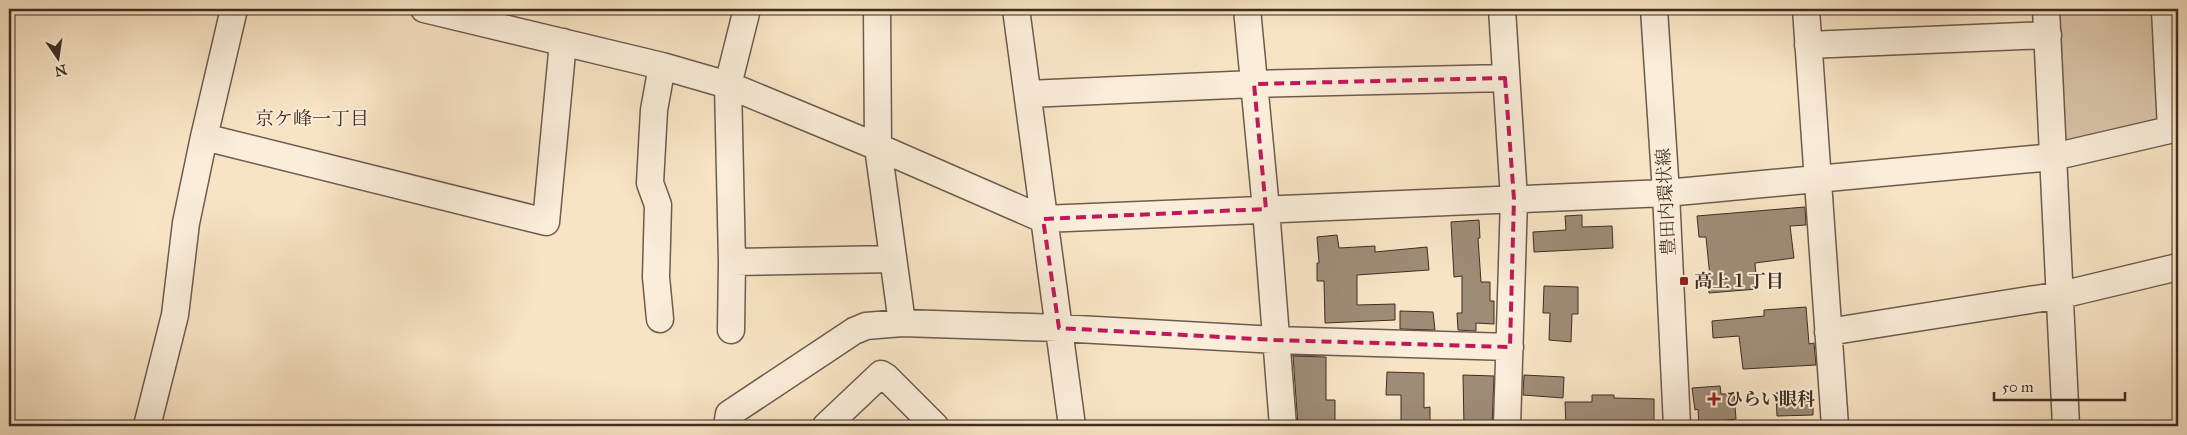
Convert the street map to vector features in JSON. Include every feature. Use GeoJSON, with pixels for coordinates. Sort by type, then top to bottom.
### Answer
{"type":"FeatureCollection","features":[{"type":"Feature","properties":{"kind":"street"},"geometry":{"type":"LineString","coordinates":[[147,426],[175,315],[186,223],[234,9]]}},
{"type":"Feature","properties":{"kind":"street"},"geometry":{"type":"LineString","coordinates":[[424,9],[662,66],[728,85],[878,147],[1043,219],[1666,193],[2053,157],[2175,128],[2165,9]]}},
{"type":"Feature","properties":{"kind":"street"},"geometry":{"type":"LineString","coordinates":[[731,330],[732,262],[728,85],[747,9]]}},
{"type":"Feature","properties":{"kind":"street"},"geometry":{"type":"LineString","coordinates":[[877,9],[878,147],[902,323]]}},
{"type":"Feature","properties":{"kind":"street"},"geometry":{"type":"LineString","coordinates":[[1016,9],[1072,426]]}},
{"type":"Feature","properties":{"kind":"street"},"geometry":{"type":"LineString","coordinates":[[1247,9],[1266,209],[1283,426]]}},
{"type":"Feature","properties":{"kind":"street"},"geometry":{"type":"LineString","coordinates":[[1502,9],[1514,199],[1507,426]]}},
{"type":"Feature","properties":{"kind":"street","name":"豊田内環状線"},"geometry":{"type":"LineString","coordinates":[[1654,9],[1666,193],[1677,426]]}},
{"type":"Feature","properties":{"kind":"street"},"geometry":{"type":"LineString","coordinates":[[1806,9],[1835,426]]}},
{"type":"Feature","properties":{"kind":"street"},"geometry":{"type":"LineString","coordinates":[[2046,9],[2066,426]]}},
{"type":"Feature","properties":{"kind":"street"},"geometry":{"type":"LineString","coordinates":[[1808,45],[2048,34]]}},
{"type":"Feature","properties":{"kind":"street"},"geometry":{"type":"LineString","coordinates":[[204,137],[546,222],[564,42]]}},
{"type":"Feature","properties":{"kind":"street"},"geometry":{"type":"LineString","coordinates":[[660,319],[656,277],[658,206],[650,183],[654,110],[662,66]]}},
{"type":"Feature","properties":{"kind":"street"},"geometry":{"type":"LineString","coordinates":[[1028,94],[1254,84],[1506,78]]}},
{"type":"Feature","properties":{"kind":"street"},"geometry":{"type":"LineString","coordinates":[[732,262],[893,259]]}},
{"type":"Feature","properties":{"kind":"street"},"geometry":{"type":"LineString","coordinates":[[1828,332],[2061,295],[2178,267]]}},
{"type":"Feature","properties":{"kind":"street"},"geometry":{"type":"LineString","coordinates":[[727,426],[729,414],[854,331],[866,326],[902,323],[1059,328],[1275,340],[1510,347]]}},
{"type":"Feature","properties":{"kind":"street"},"geometry":{"type":"LineString","coordinates":[[826,426],[881,374],[935,426]]}},
{"type":"Feature","properties":{"kind":"highlighted area"},"geometry":{"type":"Polygon","coordinates":[[[1505,78],[1514,199],[1510,347],[1275,340],[1059,328],[1043,219],[1266,209],[1254,84],[1505,78]]]}},
{"type":"Feature","properties":{"kind":"shaded area"},"geometry":{"type":"Polygon","coordinates":[[[2056,9],[2159,9],[2162,120],[2060,144],[2056,9]]]}},
{"type":"Feature","properties":{"kind":"building"},"geometry":{"type":"Polygon","coordinates":[[[1805,207],[1806,225],[1790,226],[1794,258],[1755,263],[1757,289],[1709,293],[1708,278],[1710,277],[1706,237],[1699,237],[1697,216],[1805,207]]]}},
{"type":"Feature","properties":{"kind":"building"},"geometry":{"type":"Polygon","coordinates":[[[1582,215],[1582,227],[1612,226],[1613,248],[1534,252],[1533,232],[1566,230],[1565,216],[1582,215]]]}},
{"type":"Feature","properties":{"kind":"building"},"geometry":{"type":"Polygon","coordinates":[[[1479,220],[1480,238],[1478,238],[1481,282],[1490,282],[1490,301],[1494,301],[1494,324],[1476,323],[1476,331],[1458,330],[1457,313],[1462,313],[1462,276],[1454,277],[1451,222],[1479,220]]]}},
{"type":"Feature","properties":{"kind":"building"},"geometry":{"type":"Polygon","coordinates":[[[1337,235],[1339,248],[1375,246],[1375,252],[1427,247],[1429,270],[1357,275],[1357,305],[1395,304],[1395,320],[1325,323],[1324,281],[1317,281],[1317,263],[1319,263],[1317,237],[1337,235]]]}},
{"type":"Feature","properties":{"kind":"building"},"geometry":{"type":"Polygon","coordinates":[[[1544,286],[1578,287],[1578,314],[1572,314],[1571,342],[1549,340],[1550,313],[1543,313],[1544,286]]]}},
{"type":"Feature","properties":{"kind":"building"},"geometry":{"type":"Polygon","coordinates":[[[1806,307],[1809,344],[1814,343],[1816,365],[1743,369],[1739,336],[1713,338],[1712,321],[1764,316],[1764,310],[1806,307]]]}},
{"type":"Feature","properties":{"kind":"building"},"geometry":{"type":"Polygon","coordinates":[[[1400,311],[1433,312],[1435,330],[1400,329],[1400,311]]]}},
{"type":"Feature","properties":{"kind":"building"},"geometry":{"type":"Polygon","coordinates":[[[1293,356],[1326,357],[1326,400],[1335,400],[1335,426],[1298,426],[1293,356]]]}},
{"type":"Feature","properties":{"kind":"building"},"geometry":{"type":"Polygon","coordinates":[[[1387,372],[1424,373],[1424,408],[1430,407],[1430,426],[1401,426],[1401,395],[1386,395],[1387,372]]]}},
{"type":"Feature","properties":{"kind":"building"},"geometry":{"type":"Polygon","coordinates":[[[1463,375],[1494,376],[1492,426],[1464,426],[1463,375]]]}},
{"type":"Feature","properties":{"kind":"building"},"geometry":{"type":"Polygon","coordinates":[[[1524,375],[1564,377],[1563,398],[1523,395],[1524,375]]]}},
{"type":"Feature","properties":{"kind":"building","name":"ひらい眼科"},"geometry":{"type":"Polygon","coordinates":[[[1720,386],[1721,394],[1734,394],[1736,419],[1717,421],[1717,426],[1699,426],[1698,409],[1695,410],[1692,388],[1720,386]]]}},
{"type":"Feature","properties":{"kind":"building"},"geometry":{"type":"Polygon","coordinates":[[[1813,392],[1813,415],[1777,416],[1776,393],[1813,392]]]}},
{"type":"Feature","properties":{"kind":"building"},"geometry":{"type":"Polygon","coordinates":[[[1592,395],[1614,395],[1614,398],[1654,399],[1654,426],[1566,426],[1565,402],[1592,402],[1592,395]]]}},
{"type":"Feature","properties":{"kind":"place","name":"高上１丁目"},"geometry":{"type":"Point","coordinates":[1684,281]}},
{"type":"Feature","properties":{"kind":"place","name":"ひらい眼科"},"geometry":{"type":"Point","coordinates":[1714,399]}},
{"type":"Feature","properties":{"kind":"district","name":"京ケ峰一丁目"},"geometry":{"type":"Point","coordinates":[312,118]}}]}
